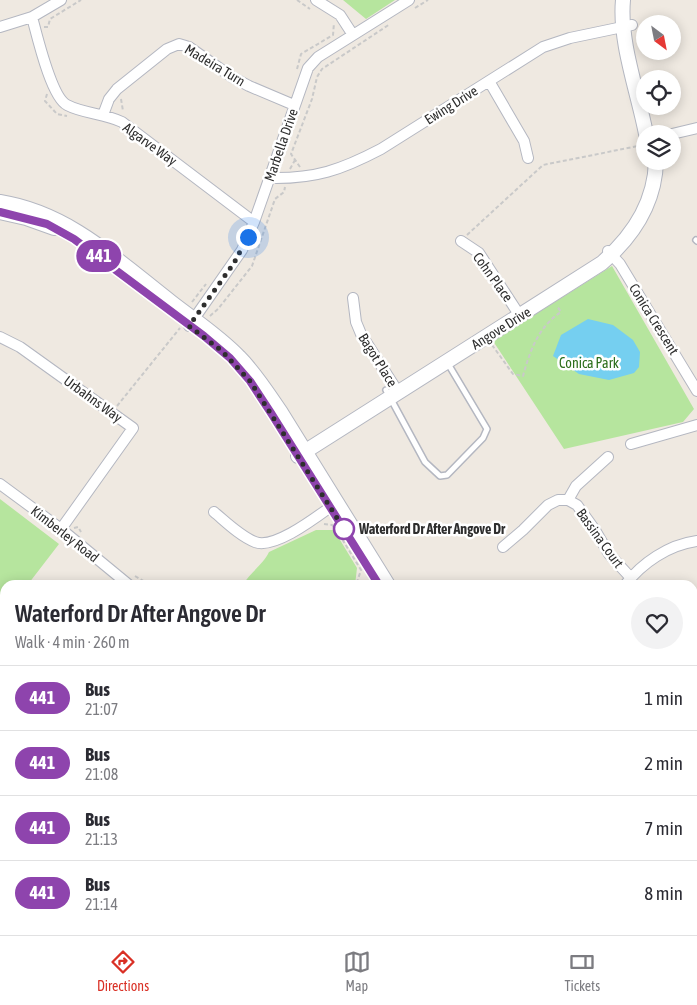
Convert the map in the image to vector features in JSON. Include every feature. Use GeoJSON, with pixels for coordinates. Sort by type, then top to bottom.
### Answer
{"type":"FeatureCollection","features":[{"type":"Feature","properties":{"kind":"street"},"geometry":{"type":"LineString","coordinates":[[0,26],[32,17],[60,0]]}},
{"type":"Feature","properties":{"kind":"street"},"geometry":{"type":"LineString","coordinates":[[623,0],[622,12],[628,26],[639,70]]}},
{"type":"Feature","properties":{"kind":"street"},"geometry":{"type":"LineString","coordinates":[[630,0],[628,54],[644,125]]}},
{"type":"Feature","properties":{"kind":"street"},"geometry":{"type":"LineString","coordinates":[[314,5],[340,15],[353,35]]}},
{"type":"Feature","properties":{"kind":"street","name":"Marbella Drive"},"geometry":{"type":"LineString","coordinates":[[189,323],[242,250],[270,178],[304,76],[312,62],[318,56],[353,35],[411,5]]}},
{"type":"Feature","properties":{"kind":"street","name":"Algarve Way"},"geometry":{"type":"LineString","coordinates":[[32,17],[53,88],[62,102],[70,107],[103,115],[125,125],[254,222]]}},
{"type":"Feature","properties":{"kind":"street","name":"Ewing Drive"},"geometry":{"type":"LineString","coordinates":[[270,178],[303,177],[325,173],[353,163],[381,149],[543,47],[570,38],[628,26]]}},
{"type":"Feature","properties":{"kind":"street","name":"Madeira Turn"},"geometry":{"type":"LineString","coordinates":[[103,115],[109,99],[117,89],[167,49],[179,44],[189,47],[232,77],[294,105]]}},
{"type":"Feature","properties":{"kind":"street"},"geometry":{"type":"LineString","coordinates":[[489,81],[524,141],[528,158]]}},
{"type":"Feature","properties":{"kind":"street"},"geometry":{"type":"LineString","coordinates":[[681,132],[697,128]]}},
{"type":"Feature","properties":{"kind":"street","name":"Angove Drive"},"geometry":{"type":"LineString","coordinates":[[610,252],[637,207],[645,183],[646,170]]}},
{"type":"Feature","properties":{"kind":"street","name":"Angove Drive"},"geometry":{"type":"LineString","coordinates":[[299,450],[518,312],[589,272],[632,231],[644,213],[653,184],[655,170]]}},
{"type":"Feature","properties":{"kind":"street"},"geometry":{"type":"LineString","coordinates":[[0,202],[40,212],[77,231],[189,323]]}},
{"type":"Feature","properties":{"kind":"street"},"geometry":{"type":"LineString","coordinates":[[0,212],[47,224],[70,236],[189,323],[232,349],[265,389],[299,450],[380,580]]}},
{"type":"Feature","properties":{"kind":"street","name":"Cohn Place"},"geometry":{"type":"LineString","coordinates":[[461,241],[479,253],[518,312]]}},
{"type":"Feature","properties":{"kind":"street","name":"Conica Crescent"},"geometry":{"type":"LineString","coordinates":[[610,252],[625,272],[697,391]]}},
{"type":"Feature","properties":{"kind":"street","name":"Bagot Place"},"geometry":{"type":"LineString","coordinates":[[353,298],[356,322],[361,334],[392,391]]}},
{"type":"Feature","properties":{"kind":"street","name":"Angove Drive"},"geometry":{"type":"LineString","coordinates":[[392,391],[447,362],[518,312]]}},
{"type":"Feature","properties":{"kind":"street","name":"Urbahns Way"},"geometry":{"type":"LineString","coordinates":[[0,337],[20,347],[133,428],[61,529]]}},
{"type":"Feature","properties":{"kind":"street"},"geometry":{"type":"LineString","coordinates":[[631,444],[697,425]]}},
{"type":"Feature","properties":{"kind":"street","name":"Bassina Court"},"geometry":{"type":"LineString","coordinates":[[568,500],[576,486],[608,457]]}},
{"type":"Feature","properties":{"kind":"street","name":"Kimberley Road"},"geometry":{"type":"LineString","coordinates":[[0,484],[61,529],[124,580]]}},
{"type":"Feature","properties":{"kind":"street","name":"Bassina Court"},"geometry":{"type":"LineString","coordinates":[[503,547],[548,505],[558,500],[568,500],[577,505],[596,530],[609,554],[627,580]]}},
{"type":"Feature","properties":{"kind":"street"},"geometry":{"type":"LineString","coordinates":[[214,512],[247,538],[264,544],[280,539],[333,505]]}},
{"type":"Feature","properties":{"kind":"street"},"geometry":{"type":"LineString","coordinates":[[629,580],[652,558],[697,541]]}},
{"type":"Feature","properties":{"kind":"lane"},"geometry":{"type":"LineString","coordinates":[[392,391],[426,462],[436,473],[443,476],[447,474],[483,438],[487,429],[447,362]]}},
{"type":"Feature","properties":{"kind":"path"},"geometry":{"type":"LineString","coordinates":[[296,0],[314,5]]}},
{"type":"Feature","properties":{"kind":"path"},"geometry":{"type":"LineString","coordinates":[[411,5],[428,0]]}},
{"type":"Feature","properties":{"kind":"path"},"geometry":{"type":"LineString","coordinates":[[300,168],[291,154],[312,99],[317,77],[322,69],[397,20]]}},
{"type":"Feature","properties":{"kind":"path"},"geometry":{"type":"LineString","coordinates":[[296,70],[301,54],[333,35],[334,23]]}},
{"type":"Feature","properties":{"kind":"path"},"geometry":{"type":"LineString","coordinates":[[121,96],[122,111],[131,116],[125,125]]}},
{"type":"Feature","properties":{"kind":"path"},"geometry":{"type":"LineString","coordinates":[[461,241],[543,165],[636,147]]}},
{"type":"Feature","properties":{"kind":"path"},"geometry":{"type":"LineString","coordinates":[[210,316],[218,309],[252,266],[275,199],[284,192],[286,178],[295,160]]}},
{"type":"Feature","properties":{"kind":"path"},"geometry":{"type":"LineString","coordinates":[[192,302],[208,280]]}},
{"type":"Feature","properties":{"kind":"path"},"geometry":{"type":"LineString","coordinates":[[111,412],[189,323]]}},
{"type":"Feature","properties":{"kind":"path"},"geometry":{"type":"LineString","coordinates":[[317,524],[332,525],[336,529],[361,570],[358,580]]}},
{"type":"Feature","properties":{"kind":"green space"},"geometry":{"type":"Polygon","coordinates":[[[343,0],[395,0],[366,19],[343,0]]]}},
{"type":"Feature","properties":{"kind":"green space","name":"Conica Park"},"geometry":{"type":"Polygon","coordinates":[[[612,266],[694,409],[683,422],[564,449],[493,341],[612,266]]]}},
{"type":"Feature","properties":{"kind":"green space"},"geometry":{"type":"Polygon","coordinates":[[[0,499],[59,544],[31,580],[0,580],[0,499]]]}},
{"type":"Feature","properties":{"kind":"green space"},"geometry":{"type":"Polygon","coordinates":[[[316,530],[334,530],[357,568],[356,580],[246,580],[269,552],[316,530]]]}},
{"type":"Feature","properties":{"kind":"water"},"geometry":{"type":"Polygon","coordinates":[[[588,319],[613,325],[633,340],[640,352],[639,367],[634,373],[609,380],[579,374],[553,356],[561,335],[588,319]]]}},
{"type":"Feature","properties":{"kind":"bus line","name":"441"},"geometry":{"type":"LineString","coordinates":[[0,212],[47,224],[65,233],[87,247],[230,358],[250,381],[376,580]]}},
{"type":"Feature","properties":{"kind":"place","name":"Waterford Dr After Angove Dr"},"geometry":{"type":"Point","coordinates":[344,529]}},
{"type":"Feature","properties":{"kind":"route"},"geometry":{"type":"LineString","coordinates":[[248,237],[234,263],[189,326],[222,351],[244,373],[344,529]]}}]}
